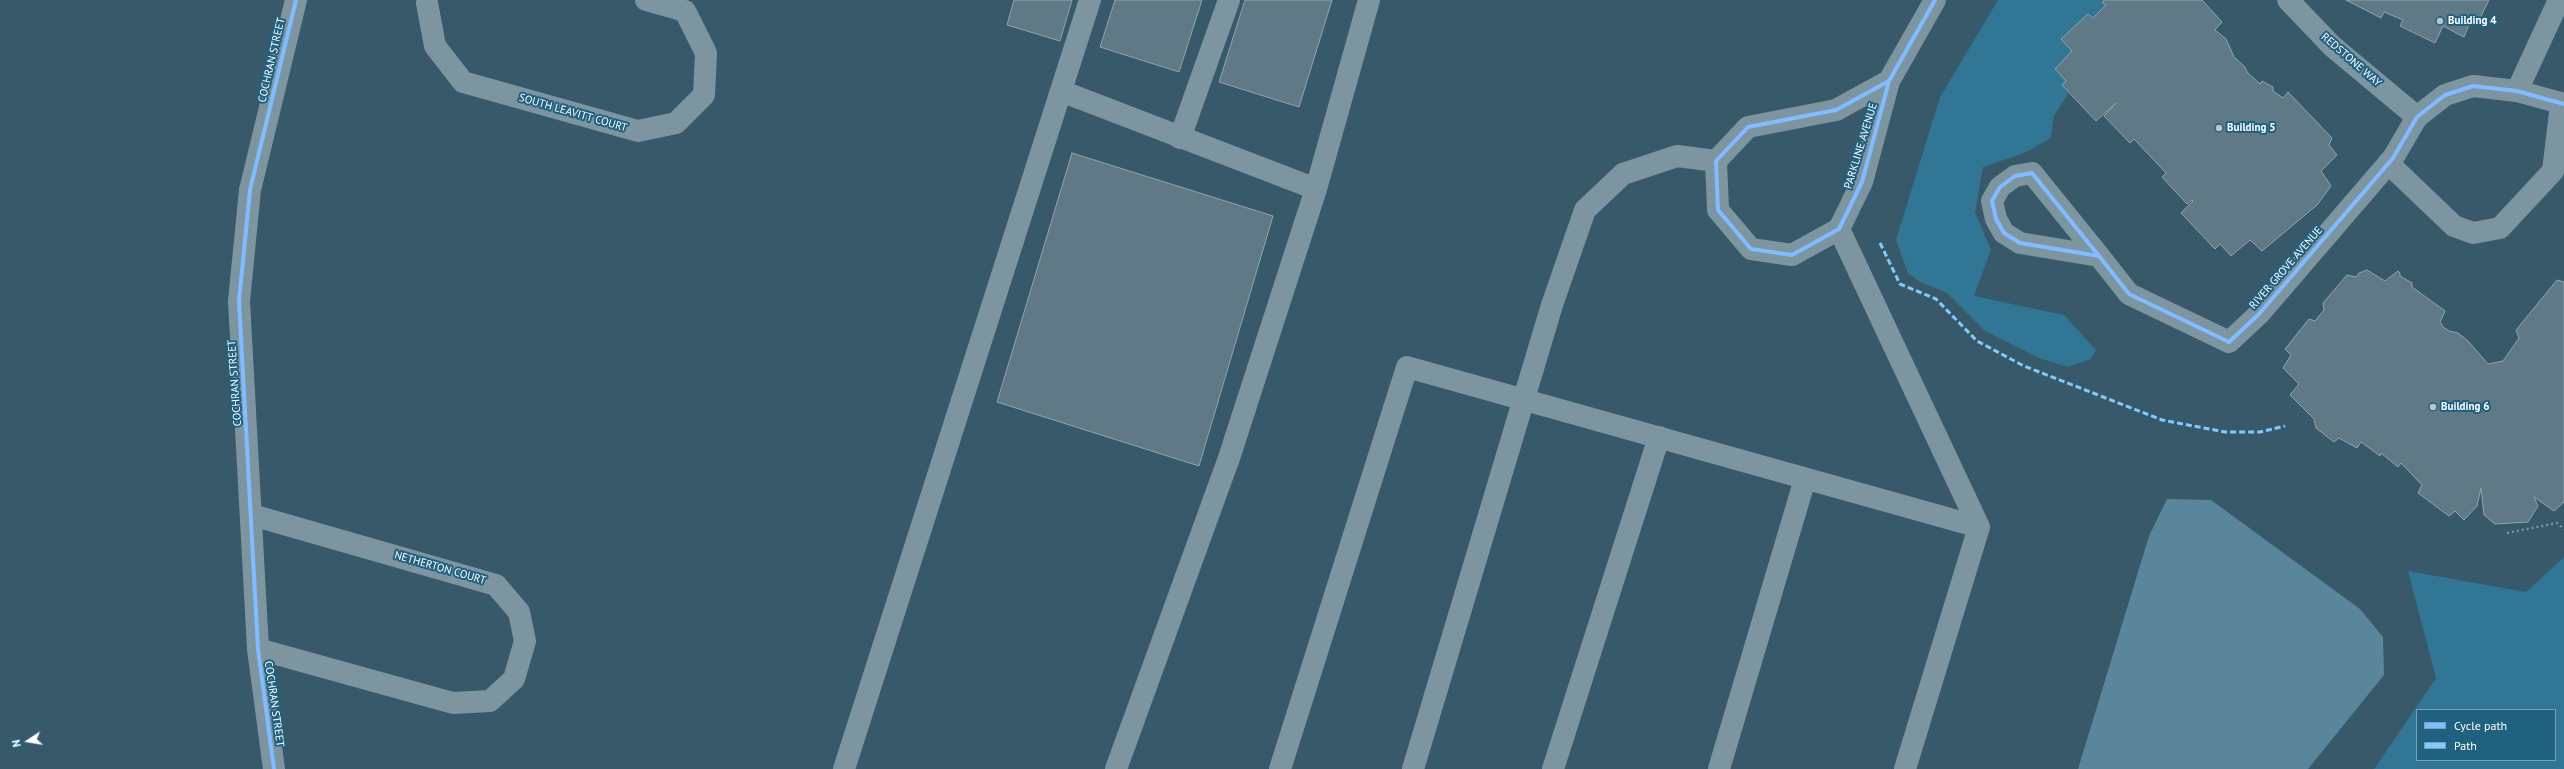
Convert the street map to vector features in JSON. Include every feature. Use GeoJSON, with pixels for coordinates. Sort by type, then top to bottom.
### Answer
{"type":"FeatureCollection","features":[{"type":"Feature","properties":{"kind":"street","name":"COCHRAN STREET"},"geometry":{"type":"LineString","coordinates":[[274,769],[258,649],[252,515],[239,301],[250,190],[296,0]]}},
{"type":"Feature","properties":{"kind":"street","name":"SOUTH LEAVITT COURT"},"geometry":{"type":"LineString","coordinates":[[425,1],[435,46],[463,82],[638,132],[676,123],[704,95],[706,52],[685,11],[646,0]]}},
{"type":"Feature","properties":{"kind":"street"},"geometry":{"type":"LineString","coordinates":[[844,769],[1090,0]]}},
{"type":"Feature","properties":{"kind":"street"},"geometry":{"type":"LineString","coordinates":[[1180,138],[1229,0]]}},
{"type":"Feature","properties":{"kind":"street"},"geometry":{"type":"LineString","coordinates":[[1116,769],[1229,458],[1316,189],[1370,0]]}},
{"type":"Feature","properties":{"kind":"street","name":"PARKLINE AVENUE"},"geometry":{"type":"LineString","coordinates":[[1840,229],[1862,182],[1889,81],[1935,0]]}},
{"type":"Feature","properties":{"kind":"street","name":"REDSTONE WAY"},"geometry":{"type":"LineString","coordinates":[[2288,0],[2332,46],[2417,117]]}},
{"type":"Feature","properties":{"kind":"street"},"geometry":{"type":"LineString","coordinates":[[2517,91],[2559,0]]}},
{"type":"Feature","properties":{"kind":"street","name":"PARKLINE AVENUE"},"geometry":{"type":"LineString","coordinates":[[1716,161],[1748,127],[1836,110],[1889,81]]}},
{"type":"Feature","properties":{"kind":"street","name":"RIVER GROVE AVENUE"},"geometry":{"type":"LineString","coordinates":[[2099,256],[2020,243],[2004,233],[1996,219],[1992,201],[2000,187],[2015,176],[2032,173],[2130,294],[2229,342],[2259,314],[2388,163],[2417,117],[2445,95],[2473,86],[2517,91],[2563,104]]}},
{"type":"Feature","properties":{"kind":"street"},"geometry":{"type":"LineString","coordinates":[[1061,90],[1180,138],[1316,189]]}},
{"type":"Feature","properties":{"kind":"street"},"geometry":{"type":"LineString","coordinates":[[2388,163],[2454,226],[2473,233],[2500,228],[2553,171],[2563,104]]}},
{"type":"Feature","properties":{"kind":"street"},"geometry":{"type":"LineString","coordinates":[[1413,769],[1552,305],[1585,210],[1623,174],[1677,156],[1716,161],[1718,210],[1751,249],[1792,255],[1840,229],[1979,527],[1905,769]]}},
{"type":"Feature","properties":{"kind":"street"},"geometry":{"type":"LineString","coordinates":[[1280,769],[1407,367],[1979,527]]}},
{"type":"Feature","properties":{"kind":"street"},"geometry":{"type":"LineString","coordinates":[[1553,769],[1659,437]]}},
{"type":"Feature","properties":{"kind":"street"},"geometry":{"type":"LineString","coordinates":[[1719,769],[1805,479]]}},
{"type":"Feature","properties":{"kind":"street","name":"NETHERTON COURT"},"geometry":{"type":"LineString","coordinates":[[252,515],[496,585],[519,612],[525,641],[514,679],[490,701],[453,703],[258,649]]}},
{"type":"Feature","properties":{"kind":"path"},"geometry":{"type":"LineString","coordinates":[[2507,533],[2557,524],[2564,529]]}},
{"type":"Feature","properties":{"kind":"shaded area"},"geometry":{"type":"Polygon","coordinates":[[[1998,0],[2100,0],[2106,5],[2093,18],[2088,14],[2061,39],[2072,51],[2055,69],[2066,81],[2062,85],[2069,92],[2054,116],[2051,138],[2024,153],[1983,167],[1975,212],[1991,250],[1974,296],[2064,315],[2096,350],[2091,359],[2068,367],[2039,358],[1985,331],[1947,293],[1920,282],[1908,273],[1896,240],[1940,97],[1998,0]]]}},
{"type":"Feature","properties":{"kind":"shaded area"},"geometry":{"type":"Polygon","coordinates":[[[2167,499],[2211,500],[2360,609],[2383,637],[2384,675],[2308,769],[2078,769],[2149,536],[2167,499]]]}},
{"type":"Feature","properties":{"kind":"shaded area"},"geometry":{"type":"Polygon","coordinates":[[[2564,557],[2564,769],[2374,769],[2436,678],[2408,571],[2526,592],[2564,557]]]}},
{"type":"Feature","properties":{"kind":"building"},"geometry":{"type":"Polygon","coordinates":[[[1014,0],[1072,0],[1060,41],[1007,25],[1014,0]]]}},
{"type":"Feature","properties":{"kind":"building"},"geometry":{"type":"Polygon","coordinates":[[[1115,0],[1202,0],[1179,72],[1100,47],[1115,0]]]}},
{"type":"Feature","properties":{"kind":"building"},"geometry":{"type":"Polygon","coordinates":[[[1245,0],[1332,0],[1299,107],[1219,82],[1245,0]]]}},
{"type":"Feature","properties":{"kind":"building","name":"Building 5"},"geometry":{"type":"Polygon","coordinates":[[[2104,0],[2202,0],[2222,22],[2215,30],[2226,39],[2234,57],[2245,67],[2247,72],[2260,84],[2262,81],[2273,87],[2273,91],[2283,98],[2288,92],[2332,138],[2329,145],[2337,155],[2321,171],[2331,186],[2317,205],[2262,251],[2250,240],[2231,256],[2220,244],[2215,249],[2181,213],[2193,201],[2192,200],[2187,204],[2162,177],[2166,173],[2134,139],[2130,143],[2104,116],[2116,103],[2096,121],[2062,85],[2066,81],[2055,69],[2072,51],[2061,39],[2088,14],[2093,18],[2106,5],[2102,2],[2104,0]]]}},
{"type":"Feature","properties":{"kind":"building","name":"Building 4"},"geometry":{"type":"Polygon","coordinates":[[[2346,0],[2489,0],[2477,24],[2470,22],[2464,37],[2443,26],[2435,43],[2400,26],[2403,20],[2384,12],[2381,18],[2346,0]]]}},
{"type":"Feature","properties":{"kind":"building"},"geometry":{"type":"Polygon","coordinates":[[[1072,153],[1273,216],[1199,466],[997,402],[1072,153]]]}},
{"type":"Feature","properties":{"kind":"building","name":"Building 6"},"geometry":{"type":"Polygon","coordinates":[[[2367,270],[2385,281],[2398,271],[2400,276],[2412,283],[2412,287],[2445,311],[2440,322],[2443,327],[2449,331],[2458,333],[2468,341],[2488,364],[2503,361],[2519,338],[2516,330],[2557,280],[2564,282],[2564,502],[2554,511],[2534,497],[2538,506],[2528,522],[2495,524],[2484,515],[2481,488],[2477,506],[2464,520],[2455,511],[2449,516],[2418,493],[2422,485],[2401,463],[2398,467],[2381,453],[2380,456],[2361,442],[2357,448],[2339,438],[2334,442],[2316,428],[2314,419],[2290,395],[2299,384],[2283,368],[2291,355],[2285,349],[2309,319],[2315,321],[2324,310],[2323,303],[2347,275],[2356,277],[2359,273],[2367,270]]]}},
{"type":"Feature","properties":{"kind":"marked path"},"geometry":{"type":"LineString","coordinates":[[1880,243],[1900,284],[1936,299],[1977,341],[2024,366],[2162,420],[2225,432],[2260,432],[2285,426]]}},
{"type":"Feature","properties":{"kind":"cycle path"},"geometry":{"type":"LineString","coordinates":[[274,769],[258,649],[239,301],[250,190],[296,0]]}},
{"type":"Feature","properties":{"kind":"cycle path"},"geometry":{"type":"LineString","coordinates":[[1889,81],[1836,110],[1748,127],[1716,161],[1718,210],[1751,249],[1792,255],[1839,229],[1862,182],[1889,81],[1935,0]]}},
{"type":"Feature","properties":{"kind":"cycle path"},"geometry":{"type":"LineString","coordinates":[[2099,256],[2020,243],[2004,233],[1996,219],[1992,201],[2000,187],[2015,176],[2032,173],[2099,256],[2129,294],[2229,342],[2259,314],[2393,158],[2417,117],[2445,95],[2473,86],[2517,91],[2564,104]]}},
{"type":"Feature","properties":{"kind":"place","name":"Building 4"},"geometry":{"type":"Point","coordinates":[2440,21]}},
{"type":"Feature","properties":{"kind":"place","name":"Building 5"},"geometry":{"type":"Point","coordinates":[2219,128]}},
{"type":"Feature","properties":{"kind":"place","name":"Building 6"},"geometry":{"type":"Point","coordinates":[2433,407]}}]}
